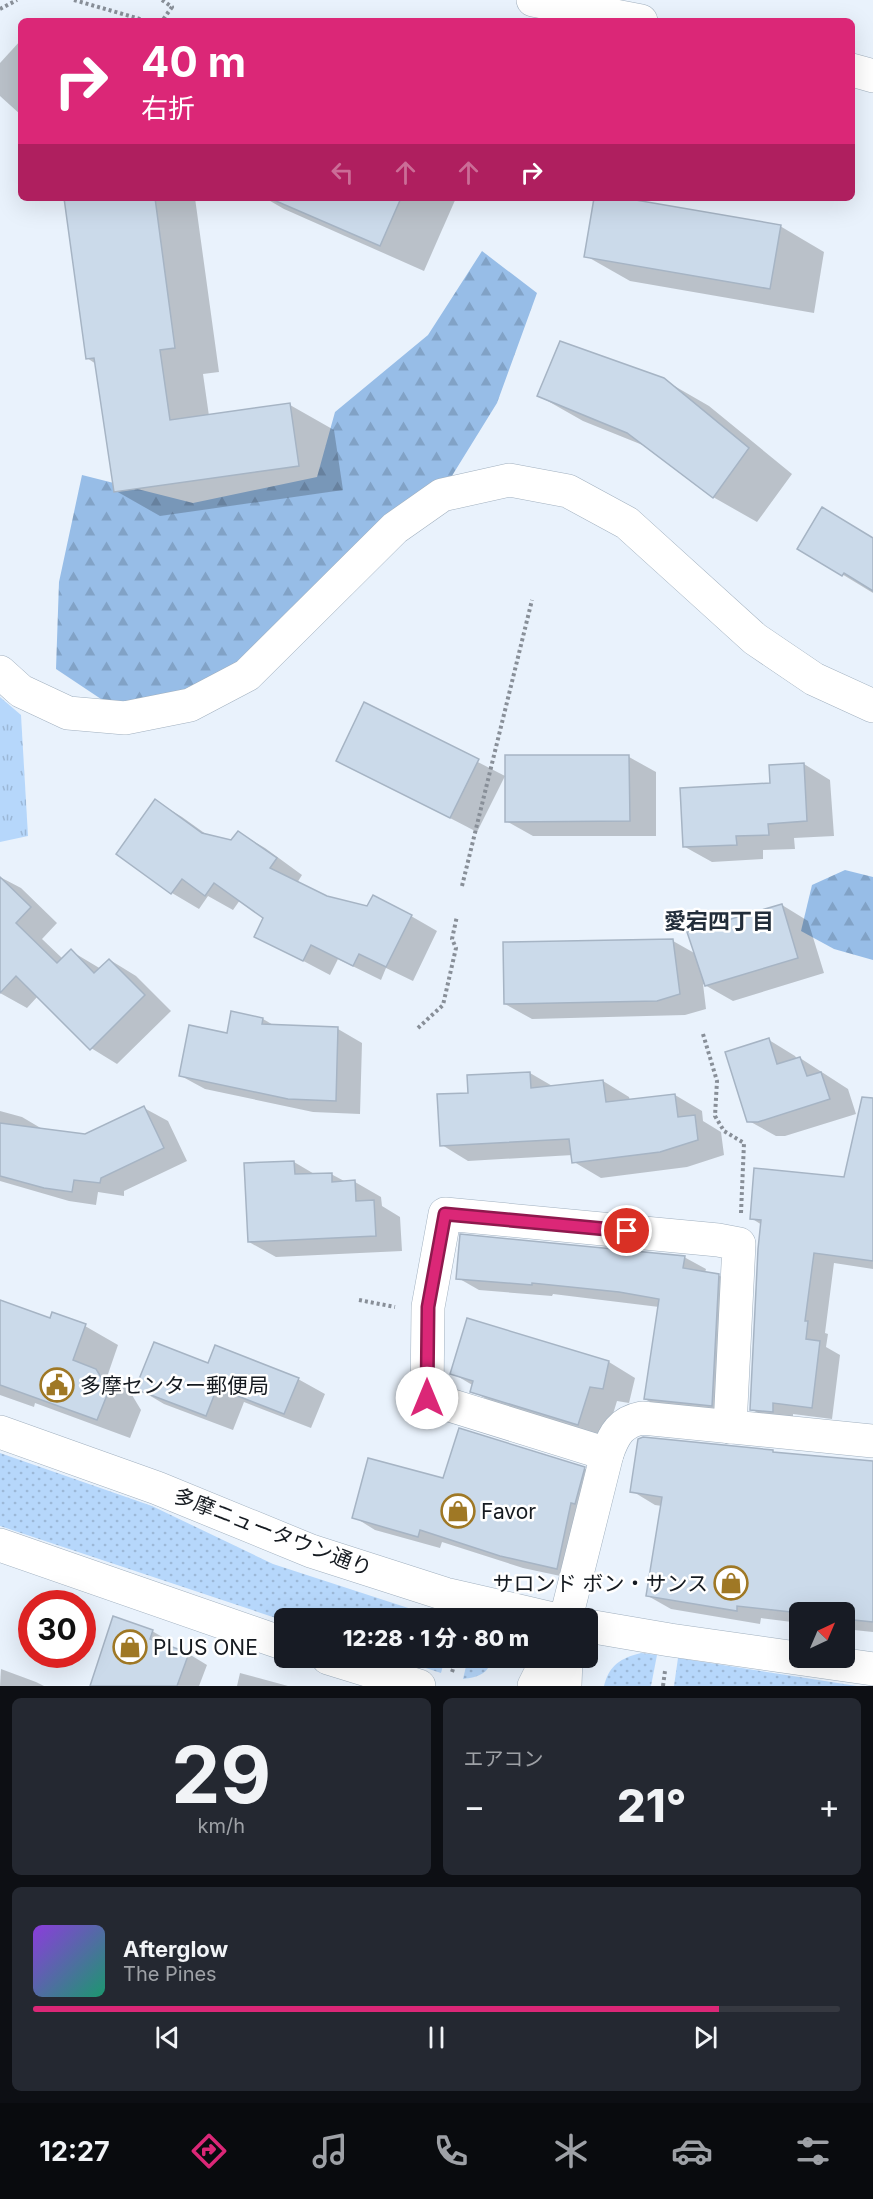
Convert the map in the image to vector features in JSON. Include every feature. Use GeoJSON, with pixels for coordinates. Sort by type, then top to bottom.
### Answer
{"type":"FeatureCollection","features":[{"type":"Feature","properties":{"kind":"street"},"geometry":{"type":"LineString","coordinates":[[533,0],[626,18]]}},
{"type":"Feature","properties":{"kind":"street"},"geometry":{"type":"LineString","coordinates":[[855,71],[873,76]]}},
{"type":"Feature","properties":{"kind":"street"},"geometry":{"type":"LineString","coordinates":[[0,672],[21,691],[68,713],[125,718],[190,705],[248,675],[395,528],[432,501],[442,495],[509,480],[568,491],[627,523],[755,639],[814,680],[873,706]]}},
{"type":"Feature","properties":{"kind":"street"},"geometry":{"type":"LineString","coordinates":[[607,1454],[427,1398],[428,1307],[445,1214],[718,1240],[739,1244],[730,1427]]}},
{"type":"Feature","properties":{"kind":"street"},"geometry":{"type":"LineString","coordinates":[[568,1608],[607,1454],[613,1436],[621,1426],[631,1420],[642,1418],[873,1441]]}},
{"type":"Feature","properties":{"kind":"street","name":"多摩ニュータウン通り"},"geometry":{"type":"LineString","coordinates":[[0,1432],[157,1488],[311,1551],[444,1594],[505,1608]]}},
{"type":"Feature","properties":{"kind":"street"},"geometry":{"type":"LineString","coordinates":[[0,1545],[274,1640]]}},
{"type":"Feature","properties":{"kind":"street"},"geometry":{"type":"LineString","coordinates":[[598,1628],[873,1669]]}},
{"type":"Feature","properties":{"kind":"street"},"geometry":{"type":"LineString","coordinates":[[360,1668],[419,1686]]}},
{"type":"Feature","properties":{"kind":"street"},"geometry":{"type":"LineString","coordinates":[[534,1686],[543,1668]]}},
{"type":"Feature","properties":{"kind":"street"},"geometry":{"type":"LineString","coordinates":[[566,1668],[566,1686]]}},
{"type":"Feature","properties":{"kind":"path"},"geometry":{"type":"LineString","coordinates":[[0,9],[17,0]]}},
{"type":"Feature","properties":{"kind":"path"},"geometry":{"type":"LineString","coordinates":[[74,0],[137,18]]}},
{"type":"Feature","properties":{"kind":"path"},"geometry":{"type":"LineString","coordinates":[[162,0],[172,7],[164,18]]}},
{"type":"Feature","properties":{"kind":"path"},"geometry":{"type":"LineString","coordinates":[[462,886],[532,600]]}},
{"type":"Feature","properties":{"kind":"path"},"geometry":{"type":"LineString","coordinates":[[418,1028],[443,1005],[456,948],[452,939],[457,916]]}},
{"type":"Feature","properties":{"kind":"path"},"geometry":{"type":"LineString","coordinates":[[703,1034],[717,1081],[715,1116],[724,1131],[744,1143],[739,1244]]}},
{"type":"Feature","properties":{"kind":"path"},"geometry":{"type":"LineString","coordinates":[[359,1300],[398,1308]]}},
{"type":"Feature","properties":{"kind":"path"},"geometry":{"type":"LineString","coordinates":[[452,1672],[453,1668]]}},
{"type":"Feature","properties":{"kind":"green space"},"geometry":{"type":"Polygon","coordinates":[[[482,251],[537,293],[497,403],[450,479],[240,671],[186,701],[104,701],[56,669],[59,582],[82,475],[193,503],[317,477],[335,412],[428,335],[482,251]]]}},
{"type":"Feature","properties":{"kind":"green space"},"geometry":{"type":"Polygon","coordinates":[[[0,697],[21,715],[28,836],[0,842],[0,697]]]}},
{"type":"Feature","properties":{"kind":"green space"},"geometry":{"type":"Polygon","coordinates":[[[845,870],[873,877],[873,960],[834,949],[801,931],[812,885],[845,870]]]}},
{"type":"Feature","properties":{"kind":"green space"},"geometry":{"type":"Polygon","coordinates":[[[0,1453],[152,1506],[273,1564],[408,1608],[274,1608],[274,1617],[0,1526],[0,1453]]]}},
{"type":"Feature","properties":{"kind":"green space"},"geometry":{"type":"Polygon","coordinates":[[[641,1653],[657,1655],[651,1686],[604,1686],[609,1673],[617,1664],[627,1657],[641,1653]]]}},
{"type":"Feature","properties":{"kind":"green space"},"geometry":{"type":"Polygon","coordinates":[[[678,1658],[857,1686],[674,1686],[678,1658]]]}},
{"type":"Feature","properties":{"kind":"green space"},"geometry":{"type":"Polygon","coordinates":[[[426,1668],[442,1668],[441,1673],[426,1668]]]}},
{"type":"Feature","properties":{"kind":"green space"},"geometry":{"type":"Polygon","coordinates":[[[466,1668],[488,1668],[482,1674],[463,1679],[466,1668]]]}},
{"type":"Feature","properties":{"kind":"building"},"geometry":{"type":"Polygon","coordinates":[[[64,201],[155,201],[175,348],[160,350],[170,420],[290,403],[299,466],[114,492],[94,358],[86,359],[64,201]]]}},
{"type":"Feature","properties":{"kind":"building"},"geometry":{"type":"Polygon","coordinates":[[[276,201],[400,201],[380,246],[276,201]]]}},
{"type":"Feature","properties":{"kind":"building"},"geometry":{"type":"Polygon","coordinates":[[[593,201],[641,201],[781,225],[770,289],[584,257],[593,201]]]}},
{"type":"Feature","properties":{"kind":"building"},"geometry":{"type":"Polygon","coordinates":[[[560,341],[664,378],[749,448],[713,498],[627,433],[537,396],[560,341]]]}},
{"type":"Feature","properties":{"kind":"building"},"geometry":{"type":"Polygon","coordinates":[[[822,507],[873,538],[873,591],[844,573],[842,576],[797,549],[822,507]]]}},
{"type":"Feature","properties":{"kind":"building"},"geometry":{"type":"Polygon","coordinates":[[[364,702],[479,759],[450,818],[336,761],[364,702]]]}},
{"type":"Feature","properties":{"kind":"building"},"geometry":{"type":"Polygon","coordinates":[[[505,755],[629,755],[630,821],[505,822],[505,755]]]}},
{"type":"Feature","properties":{"kind":"building"},"geometry":{"type":"Polygon","coordinates":[[[804,763],[807,821],[768,824],[769,835],[736,836],[737,845],[683,847],[680,788],[770,783],[769,765],[804,763]]]}},
{"type":"Feature","properties":{"kind":"building"},"geometry":{"type":"Polygon","coordinates":[[[155,799],[202,833],[231,840],[238,831],[277,858],[270,868],[327,896],[367,906],[373,895],[412,915],[386,967],[359,954],[353,966],[311,945],[303,961],[254,937],[263,918],[214,883],[205,896],[182,879],[171,894],[116,854],[155,799]]]}},
{"type":"Feature","properties":{"kind":"building"},"geometry":{"type":"Polygon","coordinates":[[[0,877],[31,907],[16,923],[57,963],[71,949],[94,973],[109,959],[145,995],[90,1050],[16,976],[0,993],[0,877]]]}},
{"type":"Feature","properties":{"kind":"building"},"geometry":{"type":"Polygon","coordinates":[[[782,904],[798,958],[705,986],[687,932],[782,904]]]}},
{"type":"Feature","properties":{"kind":"building"},"geometry":{"type":"Polygon","coordinates":[[[673,939],[680,994],[657,1001],[504,1004],[503,942],[673,939]]]}},
{"type":"Feature","properties":{"kind":"building"},"geometry":{"type":"Polygon","coordinates":[[[231,1011],[263,1018],[262,1024],[338,1027],[336,1101],[288,1099],[179,1076],[189,1025],[227,1033],[231,1011]]]}},
{"type":"Feature","properties":{"kind":"building"},"geometry":{"type":"Polygon","coordinates":[[[769,1038],[777,1064],[800,1057],[807,1076],[821,1072],[830,1099],[758,1122],[747,1122],[725,1052],[769,1038]]]}},
{"type":"Feature","properties":{"kind":"building"},"geometry":{"type":"Polygon","coordinates":[[[530,1072],[531,1088],[603,1080],[606,1102],[675,1094],[678,1117],[695,1115],[698,1140],[660,1152],[572,1163],[569,1139],[440,1146],[437,1094],[468,1093],[467,1075],[530,1072]]]}},
{"type":"Feature","properties":{"kind":"building"},"geometry":{"type":"Polygon","coordinates":[[[862,1097],[873,1098],[873,1261],[814,1253],[805,1321],[808,1321],[806,1339],[820,1341],[812,1408],[773,1403],[773,1412],[750,1410],[761,1220],[750,1219],[754,1168],[844,1177],[862,1097]]]}},
{"type":"Feature","properties":{"kind":"building"},"geometry":{"type":"Polygon","coordinates":[[[144,1106],[164,1148],[101,1178],[100,1183],[74,1180],[72,1192],[44,1188],[0,1176],[0,1123],[85,1134],[144,1106]]]}},
{"type":"Feature","properties":{"kind":"building"},"geometry":{"type":"Polygon","coordinates":[[[294,1161],[295,1174],[332,1173],[332,1182],[355,1180],[356,1201],[374,1200],[376,1236],[248,1242],[244,1163],[294,1161]]]}},
{"type":"Feature","properties":{"kind":"building"},"geometry":{"type":"Polygon","coordinates":[[[460,1234],[685,1256],[683,1268],[719,1274],[712,1406],[644,1399],[659,1299],[619,1292],[532,1283],[532,1285],[456,1279],[460,1234]]]}},
{"type":"Feature","properties":{"kind":"building"},"geometry":{"type":"Polygon","coordinates":[[[0,1300],[50,1318],[52,1312],[86,1324],[73,1360],[96,1369],[109,1390],[97,1420],[0,1385],[0,1300]]]}},
{"type":"Feature","properties":{"kind":"building"},"geometry":{"type":"Polygon","coordinates":[[[467,1318],[609,1361],[603,1389],[590,1387],[578,1425],[470,1392],[473,1381],[450,1374],[467,1318]]]}},
{"type":"Feature","properties":{"kind":"building"},"geometry":{"type":"Polygon","coordinates":[[[154,1342],[208,1363],[215,1345],[299,1378],[284,1414],[217,1388],[206,1416],[135,1389],[154,1342]]]}},
{"type":"Feature","properties":{"kind":"building"},"geometry":{"type":"Polygon","coordinates":[[[459,1428],[585,1467],[575,1504],[571,1503],[557,1569],[500,1556],[420,1530],[418,1537],[352,1518],[368,1458],[443,1478],[459,1428]]]}},
{"type":"Feature","properties":{"kind":"building"},"geometry":{"type":"Polygon","coordinates":[[[643,1437],[873,1461],[873,1622],[855,1620],[855,1602],[789,1602],[789,1612],[737,1606],[737,1611],[646,1596],[662,1497],[630,1492],[638,1439],[643,1437]]]}},
{"type":"Feature","properties":{"kind":"building"},"geometry":{"type":"Polygon","coordinates":[[[113,1616],[153,1630],[150,1639],[189,1653],[177,1686],[90,1686],[113,1616]]]}},
{"type":"Feature","properties":{"kind":"place","name":"多摩センター郵便局"},"geometry":{"type":"Point","coordinates":[57,1385]}},
{"type":"Feature","properties":{"kind":"place","name":"Favor"},"geometry":{"type":"Point","coordinates":[458,1511]}},
{"type":"Feature","properties":{"kind":"place","name":"サロンド ボン・サンス"},"geometry":{"type":"Point","coordinates":[731,1583]}},
{"type":"Feature","properties":{"kind":"place","name":"PLUS ONE"},"geometry":{"type":"Point","coordinates":[130,1647]}},
{"type":"Feature","properties":{"kind":"district","name":"愛宕四丁目"},"geometry":{"type":"Point","coordinates":[719,921]}},
{"type":"Feature","properties":{"kind":"route"},"geometry":{"type":"LineString","coordinates":[[427,1398],[428,1307],[445,1214],[627,1231]]}}]}
